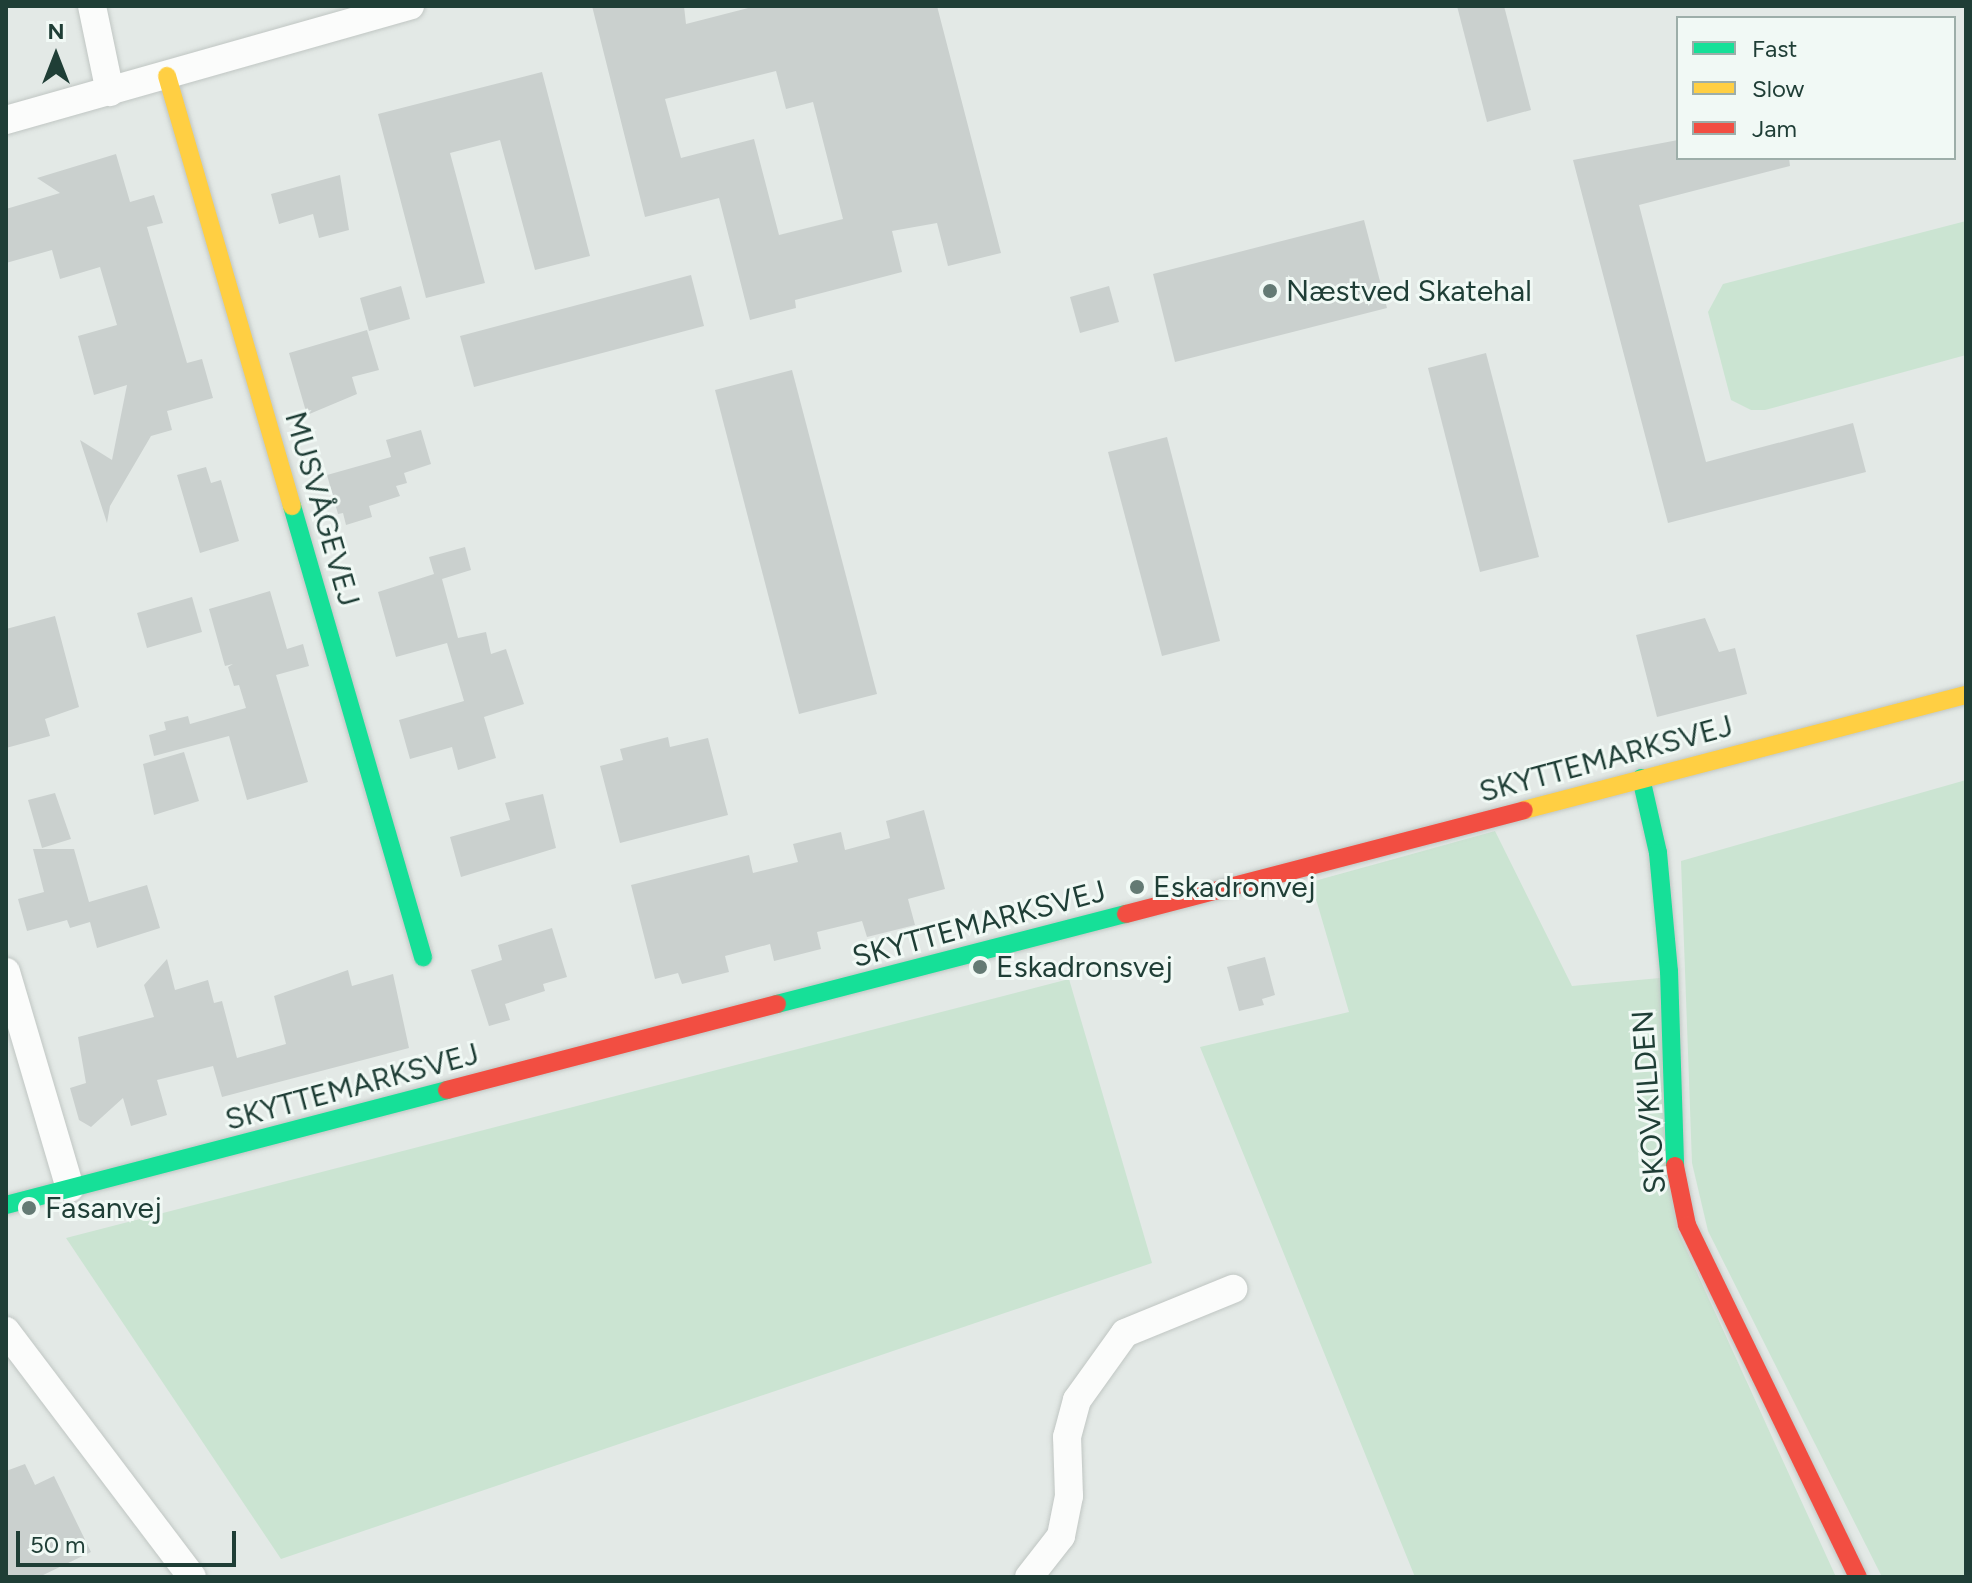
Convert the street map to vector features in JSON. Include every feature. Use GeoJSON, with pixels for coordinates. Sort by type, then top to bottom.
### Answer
{"type":"FeatureCollection","features":[{"type":"Feature","properties":{"kind":"street"},"geometry":{"type":"LineString","coordinates":[[92,6],[110,92]]}},
{"type":"Feature","properties":{"kind":"street"},"geometry":{"type":"LineString","coordinates":[[6,120],[410,6]]}},
{"type":"Feature","properties":{"kind":"street","name":"MUSVÅGEVEJ"},"geometry":{"type":"LineString","coordinates":[[167,76],[423,957]]}},
{"type":"Feature","properties":{"kind":"street","name":"SKYTTEMARKSVEJ"},"geometry":{"type":"LineString","coordinates":[[6,1205],[1966,695]]}},
{"type":"Feature","properties":{"kind":"street","name":"SKOVKILDEN"},"geometry":{"type":"LineString","coordinates":[[1641,778],[1658,853],[1669,971],[1674,1163],[1687,1225],[1858,1577]]}},
{"type":"Feature","properties":{"kind":"street"},"geometry":{"type":"LineString","coordinates":[[6,972],[70,1188]]}},
{"type":"Feature","properties":{"kind":"street"},"geometry":{"type":"LineString","coordinates":[[1029,1577],[1061,1536],[1069,1496],[1067,1437],[1077,1400],[1125,1333],[1233,1289]]}},
{"type":"Feature","properties":{"kind":"street"},"geometry":{"type":"LineString","coordinates":[[6,1331],[192,1577]]}},
{"type":"Feature","properties":{"kind":"green space"},"geometry":{"type":"Polygon","coordinates":[[[1966,221],[1966,355],[1765,410],[1751,410],[1731,400],[1708,312],[1723,284],[1966,221]]]}},
{"type":"Feature","properties":{"kind":"green space"},"geometry":{"type":"Polygon","coordinates":[[[1966,780],[1966,1577],[1882,1577],[1708,1231],[1692,1163],[1681,861],[1966,780]]]}},
{"type":"Feature","properties":{"kind":"green space"},"geometry":{"type":"Polygon","coordinates":[[[1495,831],[1572,986],[1660,978],[1677,1229],[1836,1577],[1415,1577],[1200,1047],[1349,1012],[1311,882],[1495,831]]]}},
{"type":"Feature","properties":{"kind":"green space"},"geometry":{"type":"Polygon","coordinates":[[[1069,979],[1152,1263],[281,1559],[66,1238],[1069,979]]]}},
{"type":"Feature","properties":{"kind":"building"},"geometry":{"type":"Polygon","coordinates":[[[592,6],[684,6],[686,24],[756,6],[937,6],[1001,253],[948,266],[937,223],[892,231],[902,272],[795,300],[796,308],[750,320],[719,198],[645,217],[592,6]],[[776,71],[665,99],[681,158],[754,139],[779,235],[843,219],[813,102],[786,109],[776,71]]]}},
{"type":"Feature","properties":{"kind":"building"},"geometry":{"type":"Polygon","coordinates":[[[1457,6],[1504,6],[1531,110],[1487,122],[1457,6]]]}},
{"type":"Feature","properties":{"kind":"building"},"geometry":{"type":"Polygon","coordinates":[[[542,72],[590,256],[535,270],[500,140],[450,153],[485,283],[426,298],[378,114],[542,72]]]}},
{"type":"Feature","properties":{"kind":"building"},"geometry":{"type":"Polygon","coordinates":[[[1676,140],[1676,160],[1789,160],[1790,166],[1639,205],[1706,462],[1853,423],[1866,472],[1668,523],[1573,160],[1676,140]]]}},
{"type":"Feature","properties":{"kind":"building"},"geometry":{"type":"Polygon","coordinates":[[[116,154],[130,202],[154,195],[163,223],[147,227],[187,363],[202,359],[213,398],[167,411],[172,430],[151,436],[110,506],[107,523],[80,440],[112,460],[127,385],[94,395],[78,336],[117,325],[100,267],[60,279],[52,250],[6,263],[6,209],[60,193],[37,178],[116,154]]]}},
{"type":"Feature","properties":{"kind":"building"},"geometry":{"type":"Polygon","coordinates":[[[340,175],[349,230],[319,238],[313,214],[279,224],[271,194],[340,175]]]}},
{"type":"Feature","properties":{"kind":"building","name":"Næstved Skatehal"},"geometry":{"type":"Polygon","coordinates":[[[1364,220],[1387,308],[1175,362],[1153,274],[1364,220]]]}},
{"type":"Feature","properties":{"kind":"building"},"geometry":{"type":"Polygon","coordinates":[[[691,275],[704,326],[474,387],[460,336],[691,275]]]}},
{"type":"Feature","properties":{"kind":"building"},"geometry":{"type":"Polygon","coordinates":[[[401,286],[410,319],[369,331],[360,298],[401,286]]]}},
{"type":"Feature","properties":{"kind":"building"},"geometry":{"type":"Polygon","coordinates":[[[1109,286],[1119,322],[1080,333],[1070,297],[1109,286]]]}},
{"type":"Feature","properties":{"kind":"building"},"geometry":{"type":"Polygon","coordinates":[[[367,330],[379,370],[352,377],[357,394],[307,415],[289,353],[367,330]]]}},
{"type":"Feature","properties":{"kind":"building"},"geometry":{"type":"Polygon","coordinates":[[[1486,353],[1539,557],[1480,572],[1428,368],[1486,353]]]}},
{"type":"Feature","properties":{"kind":"building"},"geometry":{"type":"Polygon","coordinates":[[[792,370],[877,694],[799,714],[715,390],[792,370]]]}},
{"type":"Feature","properties":{"kind":"building"},"geometry":{"type":"Polygon","coordinates":[[[421,430],[431,464],[404,473],[407,483],[396,486],[400,496],[369,506],[372,517],[346,525],[343,513],[338,514],[327,475],[391,457],[386,440],[421,430]]]}},
{"type":"Feature","properties":{"kind":"building"},"geometry":{"type":"Polygon","coordinates":[[[1167,437],[1220,641],[1162,656],[1108,452],[1167,437]]]}},
{"type":"Feature","properties":{"kind":"building"},"geometry":{"type":"Polygon","coordinates":[[[206,467],[211,483],[221,480],[239,541],[200,553],[177,475],[206,467]]]}},
{"type":"Feature","properties":{"kind":"building"},"geometry":{"type":"Polygon","coordinates":[[[465,547],[471,570],[442,579],[458,638],[486,632],[491,654],[506,649],[524,704],[484,717],[496,758],[458,770],[452,747],[410,759],[399,720],[464,701],[447,643],[396,657],[378,592],[434,574],[429,557],[465,547]]]}},
{"type":"Feature","properties":{"kind":"building"},"geometry":{"type":"Polygon","coordinates":[[[270,591],[287,649],[303,644],[309,666],[276,675],[308,782],[247,800],[229,736],[154,756],[149,735],[166,730],[164,722],[188,716],[190,724],[246,708],[239,685],[234,686],[228,667],[233,664],[225,666],[209,609],[270,591]]]}},
{"type":"Feature","properties":{"kind":"building"},"geometry":{"type":"Polygon","coordinates":[[[192,597],[202,632],[147,648],[137,613],[192,597]]]}},
{"type":"Feature","properties":{"kind":"building"},"geometry":{"type":"Polygon","coordinates":[[[55,616],[79,707],[45,719],[50,736],[6,748],[6,629],[55,616]]]}},
{"type":"Feature","properties":{"kind":"building"},"geometry":{"type":"Polygon","coordinates":[[[1705,618],[1719,652],[1735,648],[1747,694],[1657,717],[1636,635],[1705,618]]]}},
{"type":"Feature","properties":{"kind":"building"},"geometry":{"type":"Polygon","coordinates":[[[668,737],[670,747],[708,738],[728,815],[620,843],[600,766],[623,760],[620,749],[668,737]]]}},
{"type":"Feature","properties":{"kind":"building"},"geometry":{"type":"Polygon","coordinates":[[[184,752],[199,801],[154,815],[143,764],[184,752]]]}},
{"type":"Feature","properties":{"kind":"building"},"geometry":{"type":"Polygon","coordinates":[[[55,793],[71,839],[42,848],[28,800],[55,793]]]}},
{"type":"Feature","properties":{"kind":"building"},"geometry":{"type":"Polygon","coordinates":[[[543,794],[556,848],[461,877],[450,837],[510,820],[505,803],[543,794]]]}},
{"type":"Feature","properties":{"kind":"building"},"geometry":{"type":"Polygon","coordinates":[[[924,810],[945,889],[908,899],[915,925],[867,937],[862,921],[817,932],[821,949],[774,961],[770,944],[725,956],[729,972],[682,984],[678,973],[655,979],[631,885],[749,855],[753,873],[798,862],[793,844],[841,832],[845,850],[890,838],[886,821],[924,810]]]}},
{"type":"Feature","properties":{"kind":"building"},"geometry":{"type":"Polygon","coordinates":[[[33,849],[74,849],[89,902],[147,885],[160,928],[97,948],[90,922],[70,928],[67,920],[27,931],[18,899],[44,892],[33,849]]]}},
{"type":"Feature","properties":{"kind":"building"},"geometry":{"type":"Polygon","coordinates":[[[552,928],[567,977],[543,984],[545,991],[505,1004],[510,1020],[489,1026],[471,970],[502,960],[498,945],[552,928]]]}},
{"type":"Feature","properties":{"kind":"building"},"geometry":{"type":"Polygon","coordinates":[[[1265,957],[1275,995],[1262,999],[1264,1005],[1239,1011],[1227,967],[1265,957]]]}},
{"type":"Feature","properties":{"kind":"building"},"geometry":{"type":"Polygon","coordinates":[[[167,959],[175,990],[208,980],[214,1003],[222,1001],[237,1058],[286,1044],[274,996],[348,970],[352,986],[393,974],[409,1048],[222,1097],[213,1066],[157,1080],[167,1115],[131,1126],[123,1098],[91,1127],[79,1120],[70,1088],[86,1083],[78,1037],[154,1017],[144,985],[167,959]]]}},
{"type":"Feature","properties":{"kind":"building"},"geometry":{"type":"Polygon","coordinates":[[[25,1464],[35,1485],[54,1476],[91,1552],[39,1577],[6,1577],[6,1471],[25,1464]]]}},
{"type":"Feature","properties":{"kind":"traffic: fast"},"geometry":{"type":"LineString","coordinates":[[292,506],[423,957]]}},
{"type":"Feature","properties":{"kind":"traffic: fast"},"geometry":{"type":"LineString","coordinates":[[1641,778],[1658,853],[1669,971],[1675,1166]]}},
{"type":"Feature","properties":{"kind":"traffic: fast"},"geometry":{"type":"LineString","coordinates":[[777,1004],[1126,914]]}},
{"type":"Feature","properties":{"kind":"traffic: fast"},"geometry":{"type":"LineString","coordinates":[[6,1205],[447,1090]]}},
{"type":"Feature","properties":{"kind":"traffic: slow"},"geometry":{"type":"LineString","coordinates":[[167,76],[292,506]]}},
{"type":"Feature","properties":{"kind":"traffic: slow"},"geometry":{"type":"LineString","coordinates":[[1524,810],[1966,695]]}},
{"type":"Feature","properties":{"kind":"traffic: jam"},"geometry":{"type":"LineString","coordinates":[[1126,914],[1524,810]]}},
{"type":"Feature","properties":{"kind":"traffic: jam"},"geometry":{"type":"LineString","coordinates":[[447,1090],[777,1004]]}},
{"type":"Feature","properties":{"kind":"traffic: jam"},"geometry":{"type":"LineString","coordinates":[[1675,1166],[1687,1225],[1858,1577]]}},
{"type":"Feature","properties":{"kind":"place","name":"Næstved Skatehal"},"geometry":{"type":"Point","coordinates":[1270,291]}},
{"type":"Feature","properties":{"kind":"place","name":"Eskadronvej"},"geometry":{"type":"Point","coordinates":[1137,887]}},
{"type":"Feature","properties":{"kind":"place","name":"Eskadronsvej"},"geometry":{"type":"Point","coordinates":[980,967]}},
{"type":"Feature","properties":{"kind":"place","name":"Fasanvej"},"geometry":{"type":"Point","coordinates":[29,1208]}}]}
